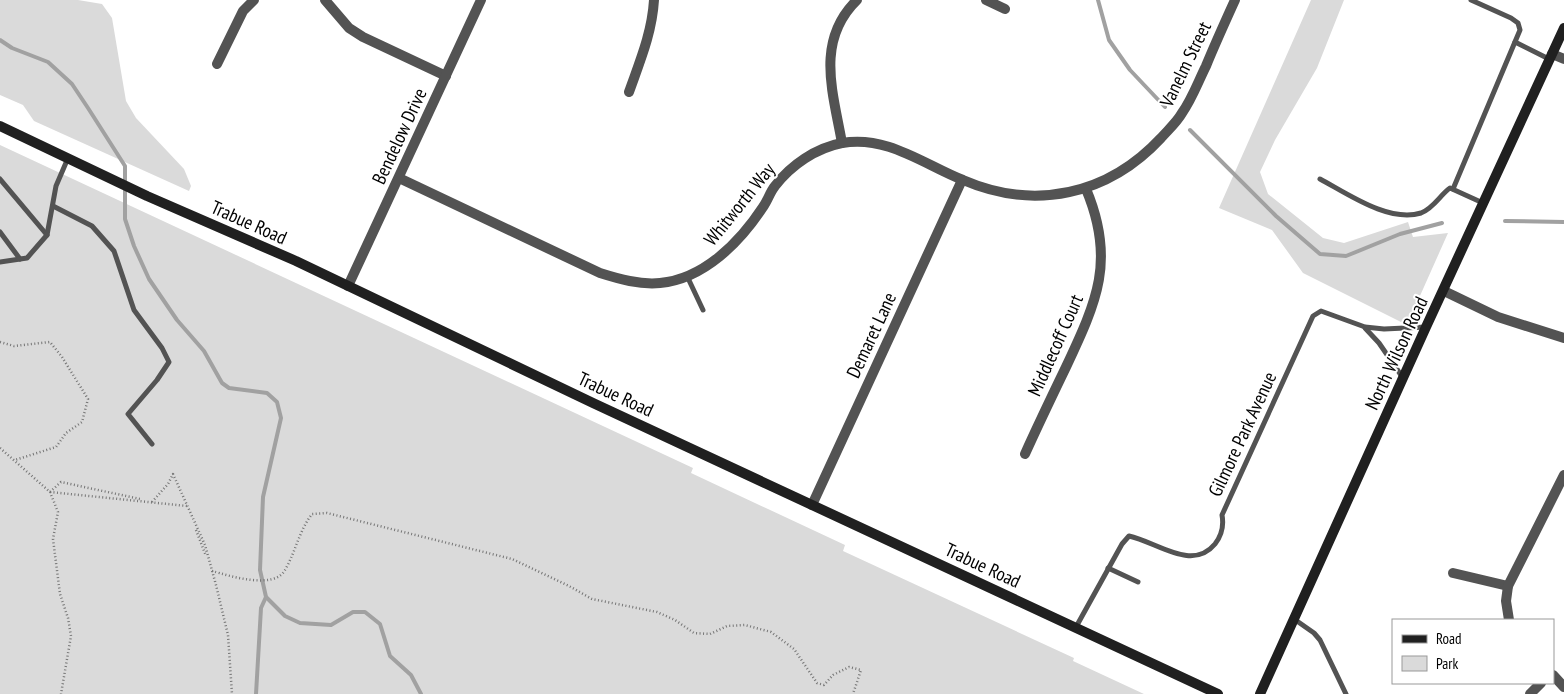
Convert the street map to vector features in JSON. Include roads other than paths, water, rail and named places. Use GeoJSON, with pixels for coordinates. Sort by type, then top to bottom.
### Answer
{"type":"FeatureCollection","features":[{"type":"Feature","properties":{"kind":"main road","name":"North Wilson Road"},"geometry":{"type":"LineString","coordinates":[[1260,694],[1564,28]]}},
{"type":"Feature","properties":{"kind":"main road","name":"Trabue Road"},"geometry":{"type":"LineString","coordinates":[[0,126],[147,196],[296,261],[812,505],[1218,694]]}},
{"type":"Feature","properties":{"kind":"street"},"geometry":{"type":"LineString","coordinates":[[217,64],[243,11],[254,0]]}},
{"type":"Feature","properties":{"kind":"street"},"geometry":{"type":"LineString","coordinates":[[325,0],[349,28],[363,37],[446,76]]}},
{"type":"Feature","properties":{"kind":"street","name":"Bendelow Drive"},"geometry":{"type":"LineString","coordinates":[[348,286],[481,0]]}},
{"type":"Feature","properties":{"kind":"street"},"geometry":{"type":"LineString","coordinates":[[628,92],[642,57],[652,22],[654,0]]}},
{"type":"Feature","properties":{"kind":"street"},"geometry":{"type":"LineString","coordinates":[[842,143],[829,70],[831,50],[837,27],[845,13],[857,0]]}},
{"type":"Feature","properties":{"kind":"street"},"geometry":{"type":"LineString","coordinates":[[986,0],[1005,8]]}},
{"type":"Feature","properties":{"kind":"street","name":"Vanelm Street"},"geometry":{"type":"LineString","coordinates":[[1086,189],[1122,171],[1138,160],[1182,115],[1235,0]]}},
{"type":"Feature","properties":{"kind":"street"},"geometry":{"type":"LineString","coordinates":[[1551,57],[1564,59]]}},
{"type":"Feature","properties":{"kind":"street","name":"Whitworth Way"},"geometry":{"type":"LineString","coordinates":[[399,178],[600,273],[628,280],[660,283],[687,276],[710,265],[733,245],[763,207],[774,187],[785,174],[813,154],[842,143],[864,142],[883,144],[900,150],[962,180],[1000,191],[1044,195],[1086,189]]}},
{"type":"Feature","properties":{"kind":"street","name":"Demaret Lane"},"geometry":{"type":"LineString","coordinates":[[812,505],[962,180]]}},
{"type":"Feature","properties":{"kind":"street","name":"Middlecoff Court"},"geometry":{"type":"LineString","coordinates":[[1025,454],[1088,319],[1097,293],[1101,263],[1101,235],[1094,208],[1086,189]]}},
{"type":"Feature","properties":{"kind":"street"},"geometry":{"type":"LineString","coordinates":[[1444,291],[1498,317],[1564,338]]}},
{"type":"Feature","properties":{"kind":"street"},"geometry":{"type":"LineString","coordinates":[[1509,619],[1506,601],[1508,586],[1563,479]]}},
{"type":"Feature","properties":{"kind":"street"},"geometry":{"type":"LineString","coordinates":[[1453,572],[1508,586]]}},
{"type":"Feature","properties":{"kind":"street"},"geometry":{"type":"LineString","coordinates":[[1554,676],[1564,687]]}},
{"type":"Feature","properties":{"kind":"street"},"geometry":{"type":"LineString","coordinates":[[1530,694],[1540,684]]}},
{"type":"Feature","properties":{"kind":"lane"},"geometry":{"type":"LineString","coordinates":[[1453,189],[1520,30],[1518,23],[1512,18],[1471,0]]}},
{"type":"Feature","properties":{"kind":"lane"},"geometry":{"type":"LineString","coordinates":[[1515,42],[1551,57]]}},
{"type":"Feature","properties":{"kind":"lane"},"geometry":{"type":"LineString","coordinates":[[0,262],[28,258],[48,235],[56,186],[68,158]]}},
{"type":"Feature","properties":{"kind":"lane"},"geometry":{"type":"LineString","coordinates":[[0,179],[48,235]]}},
{"type":"Feature","properties":{"kind":"lane"},"geometry":{"type":"LineString","coordinates":[[1320,179],[1382,211],[1402,215],[1421,212],[1438,201],[1444,192],[1450,188],[1483,204]]}},
{"type":"Feature","properties":{"kind":"lane"},"geometry":{"type":"LineString","coordinates":[[52,206],[92,226],[114,251],[134,310],[162,348],[169,362],[157,380],[128,414],[152,444]]}},
{"type":"Feature","properties":{"kind":"lane"},"geometry":{"type":"LineString","coordinates":[[0,232],[20,259]]}},
{"type":"Feature","properties":{"kind":"lane"},"geometry":{"type":"LineString","coordinates":[[687,276],[703,310]]}},
{"type":"Feature","properties":{"kind":"lane","name":"Gilmore Park Avenue"},"geometry":{"type":"LineString","coordinates":[[1076,628],[1108,568],[1128,536],[1186,557],[1202,554],[1214,545],[1223,528],[1222,515],[1313,316],[1321,311],[1364,328],[1426,327]]}},
{"type":"Feature","properties":{"kind":"lane","name":"Gilmore Park Avenue"},"geometry":{"type":"LineString","coordinates":[[1364,328],[1379,343],[1403,378]]}},
{"type":"Feature","properties":{"kind":"lane"},"geometry":{"type":"LineString","coordinates":[[1108,568],[1138,582]]}},
{"type":"Feature","properties":{"kind":"lane"},"geometry":{"type":"LineString","coordinates":[[1294,619],[1320,640],[1346,694]]}},
{"type":"Feature","properties":{"kind":"waterway"},"geometry":{"type":"LineString","coordinates":[[1098,0],[1109,40],[1130,70],[1165,107]]}},
{"type":"Feature","properties":{"kind":"waterway"},"geometry":{"type":"LineString","coordinates":[[0,40],[12,48],[48,62],[72,84],[88,108],[125,166],[125,219],[134,246],[149,279],[177,320],[204,351],[222,383],[229,388],[267,393],[277,402],[281,418],[263,497],[260,570],[266,597],[285,616],[300,623],[331,625],[353,612],[365,612],[380,624],[390,656],[411,675],[421,694]]}},
{"type":"Feature","properties":{"kind":"waterway"},"geometry":{"type":"LineString","coordinates":[[1190,130],[1276,216],[1320,254],[1346,256],[1400,234],[1442,223]]}},
{"type":"Feature","properties":{"kind":"waterway"},"geometry":{"type":"LineString","coordinates":[[1505,221],[1564,222]]}},
{"type":"Feature","properties":{"kind":"waterway"},"geometry":{"type":"LineString","coordinates":[[256,694],[261,608],[266,597]]}}]}
